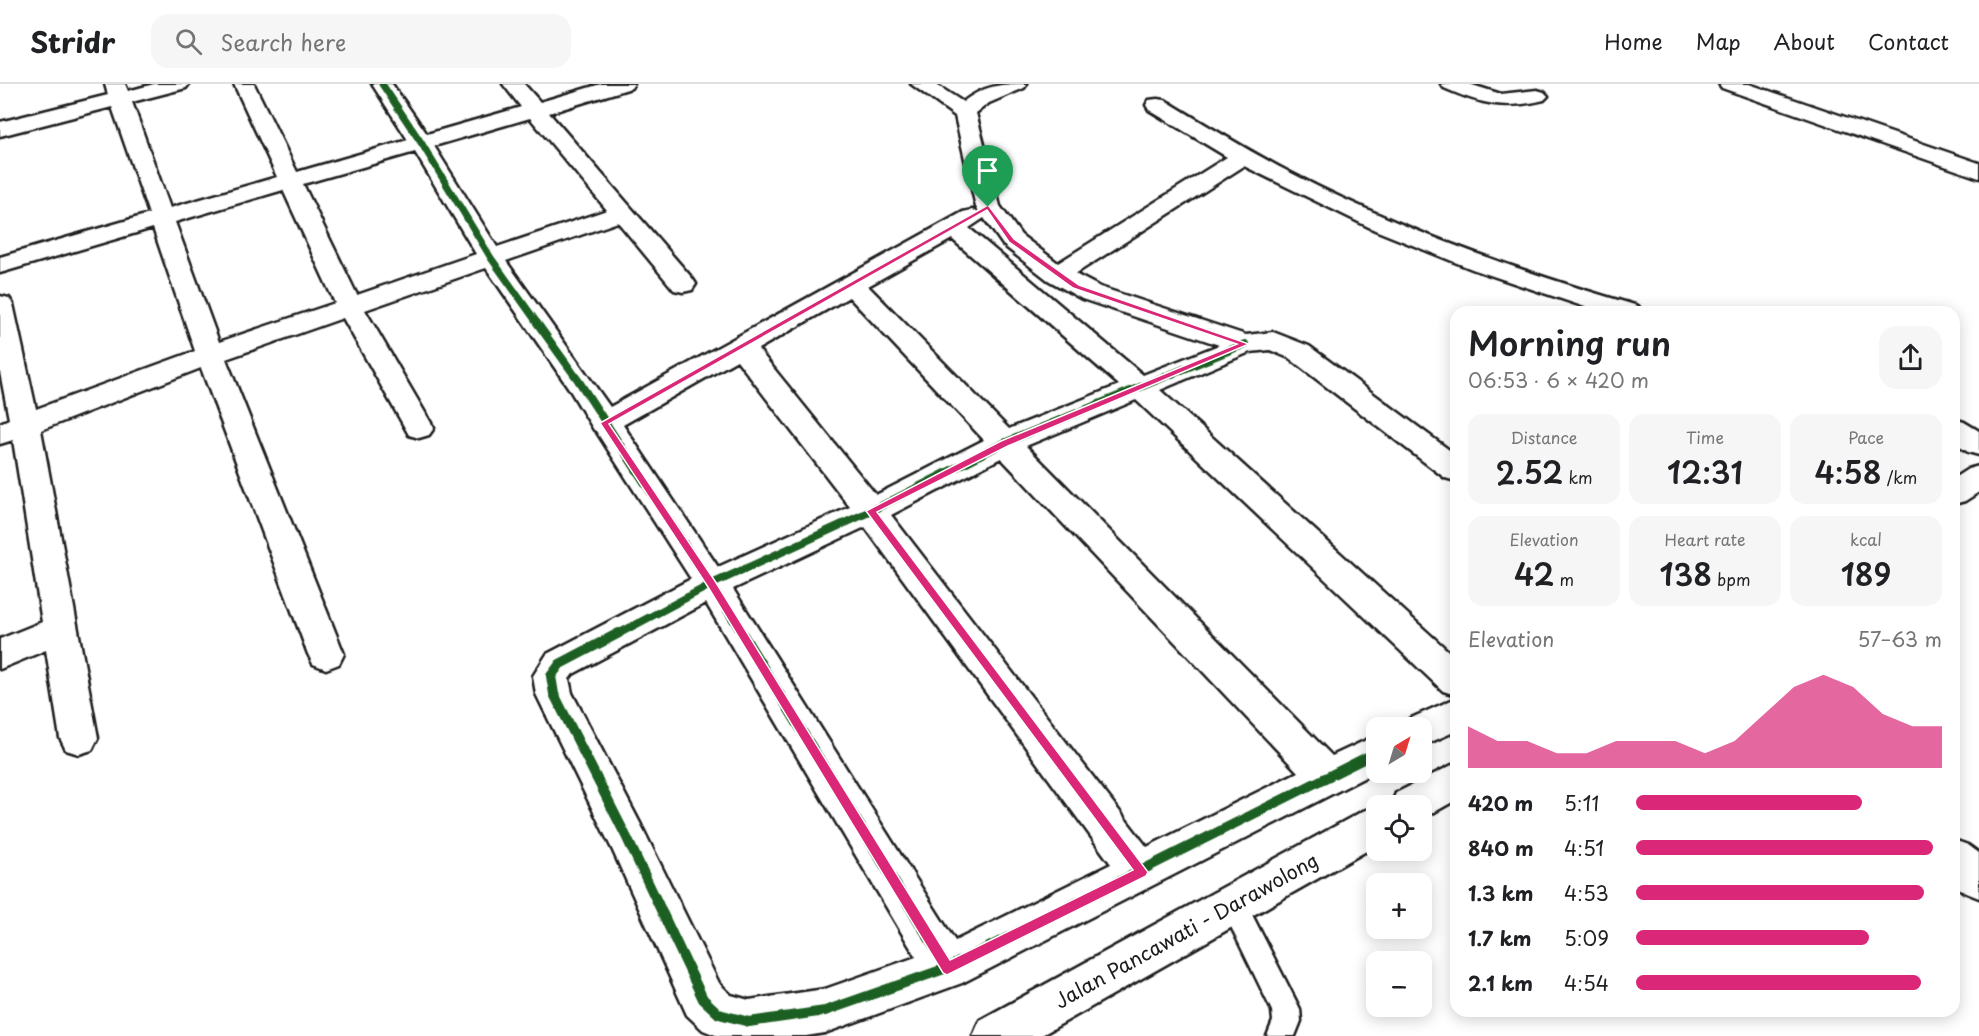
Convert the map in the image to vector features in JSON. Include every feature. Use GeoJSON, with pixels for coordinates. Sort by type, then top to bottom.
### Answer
{"type":"FeatureCollection","features":[{"type":"Feature","properties":{"kind":"street"},"geometry":{"type":"LineString","coordinates":[[0,129],[118,91],[178,84]]}},
{"type":"Feature","properties":{"kind":"street"},"geometry":{"type":"LineString","coordinates":[[244,84],[350,307],[419,428]]}},
{"type":"Feature","properties":{"kind":"street"},"geometry":{"type":"LineString","coordinates":[[382,84],[422,144],[491,258],[569,369],[712,584],[947,968]]}},
{"type":"Feature","properties":{"kind":"street"},"geometry":{"type":"LineString","coordinates":[[513,84],[683,284]]}},
{"type":"Feature","properties":{"kind":"street"},"geometry":{"type":"LineString","coordinates":[[0,265],[624,84]]}},
{"type":"Feature","properties":{"kind":"street"},"geometry":{"type":"LineString","coordinates":[[921,84],[965,113],[988,207],[1012,240],[1057,275],[1091,293],[1245,344]]}},
{"type":"Feature","properties":{"kind":"street"},"geometry":{"type":"LineString","coordinates":[[965,113],[969,106],[978,100],[1017,84]]}},
{"type":"Feature","properties":{"kind":"street"},"geometry":{"type":"LineString","coordinates":[[1454,84],[1490,100],[1508,101],[1537,96]]}},
{"type":"Feature","properties":{"kind":"street"},"geometry":{"type":"LineString","coordinates":[[1729,84],[1979,171]]}},
{"type":"Feature","properties":{"kind":"street"},"geometry":{"type":"LineString","coordinates":[[118,91],[210,356],[326,654]]}},
{"type":"Feature","properties":{"kind":"street"},"geometry":{"type":"LineString","coordinates":[[1157,105],[1243,157],[1405,234],[1529,280],[1610,306]]}},
{"type":"Feature","properties":{"kind":"street"},"geometry":{"type":"LineString","coordinates":[[1057,275],[1243,157]]}},
{"type":"Feature","properties":{"kind":"street"},"geometry":{"type":"LineString","coordinates":[[598,413],[741,346],[988,207]]}},
{"type":"Feature","properties":{"kind":"street"},"geometry":{"type":"LineString","coordinates":[[13,429],[210,356],[621,213]]}},
{"type":"Feature","properties":{"kind":"street"},"geometry":{"type":"LineString","coordinates":[[954,228],[1139,387],[1450,674]]}},
{"type":"Feature","properties":{"kind":"street"},"geometry":{"type":"LineString","coordinates":[[852,285],[1327,776]]}},
{"type":"Feature","properties":{"kind":"street"},"geometry":{"type":"LineString","coordinates":[[0,304],[13,429],[62,629],[79,738]]}},
{"type":"Feature","properties":{"kind":"street"},"geometry":{"type":"LineString","coordinates":[[1366,757],[1142,872],[947,968],[825,1011],[749,1022],[719,1014],[703,999],[627,838],[554,694],[551,676],[560,664],[712,584],[871,511],[1004,444],[1245,344],[1273,341],[1299,351],[1450,465]]}},
{"type":"Feature","properties":{"kind":"street"},"geometry":{"type":"LineString","coordinates":[[741,346],[871,511],[1142,872]]}},
{"type":"Feature","properties":{"kind":"street"},"geometry":{"type":"LineString","coordinates":[[1960,433],[1979,445]]}},
{"type":"Feature","properties":{"kind":"street"},"geometry":{"type":"LineString","coordinates":[[1960,489],[1979,477]]}},
{"type":"Feature","properties":{"kind":"street"},"geometry":{"type":"LineString","coordinates":[[0,654],[62,629]]}},
{"type":"Feature","properties":{"kind":"street"},"geometry":{"type":"LineString","coordinates":[[1432,725],[1450,717]]}},
{"type":"Feature","properties":{"kind":"street"},"geometry":{"type":"LineString","coordinates":[[1429,795],[1450,783]]}},
{"type":"Feature","properties":{"kind":"street","name":"Jalan Pancawati - Darawolong"},"geometry":{"type":"LineString","coordinates":[[1009,1033],[1366,830]]}},
{"type":"Feature","properties":{"kind":"street"},"geometry":{"type":"LineString","coordinates":[[1960,864],[1979,878]]}},
{"type":"Feature","properties":{"kind":"lane"},"geometry":{"type":"LineString","coordinates":[[1233,904],[1286,1009],[1287,1021],[1281,1036]]}},
{"type":"Feature","properties":{"kind":"cycle path"},"geometry":{"type":"LineString","coordinates":[[382,84],[422,144],[491,258],[578,380],[712,584],[947,968]]}},
{"type":"Feature","properties":{"kind":"cycle path"},"geometry":{"type":"LineString","coordinates":[[1245,344],[1004,443],[871,511],[712,584],[560,664],[551,676],[554,694],[627,838],[703,999],[719,1014],[749,1022],[825,1011],[947,968],[1366,758]]}},
{"type":"Feature","properties":{"kind":"route"},"geometry":{"type":"LineString","coordinates":[[988,207],[1012,240],[1057,275],[1076,286],[1245,344],[1004,444],[871,511],[1142,872],[947,968],[712,584],[604,423],[988,207]]}}]}
